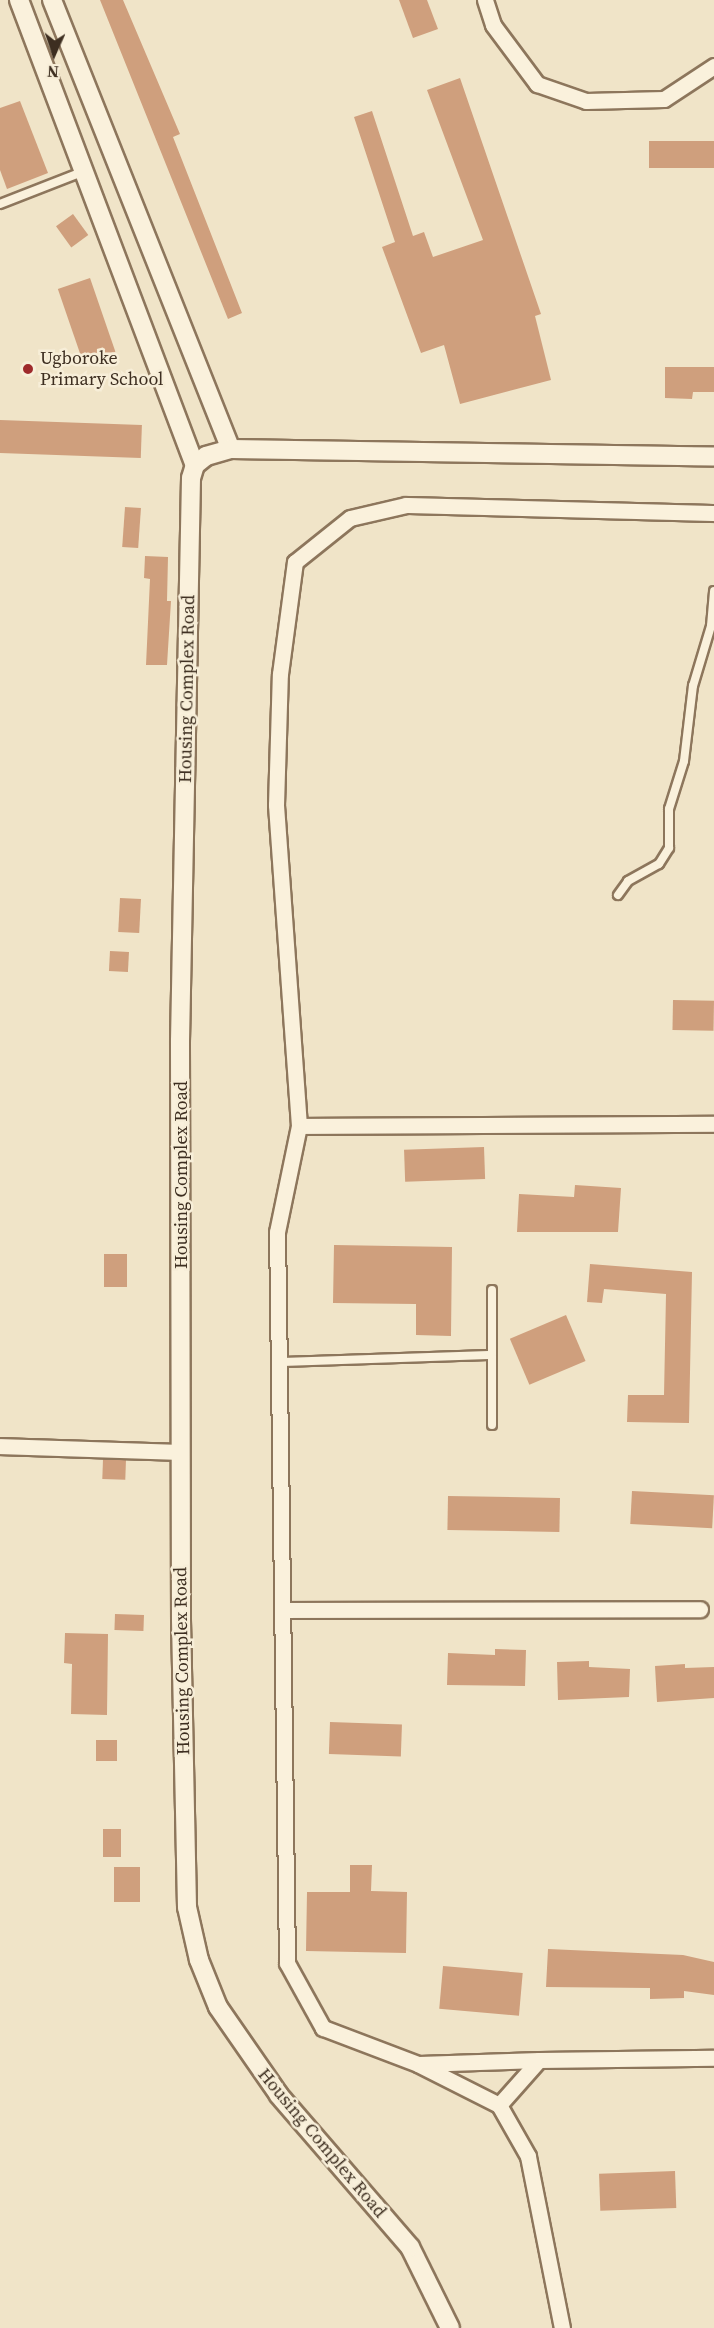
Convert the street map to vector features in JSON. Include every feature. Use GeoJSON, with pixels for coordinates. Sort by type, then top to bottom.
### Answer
{"type":"FeatureCollection","features":[{"type":"Feature","properties":{"kind":"street"},"geometry":{"type":"LineString","coordinates":[[19,0],[82,172],[195,465],[213,453],[231,449],[714,457]]}},
{"type":"Feature","properties":{"kind":"street"},"geometry":{"type":"LineString","coordinates":[[52,0],[231,449]]}},
{"type":"Feature","properties":{"kind":"street"},"geometry":{"type":"LineString","coordinates":[[485,0],[493,25],[537,84],[586,101],[664,99],[714,66]]}},
{"type":"Feature","properties":{"kind":"street","name":"Housing Complex Road"},"geometry":{"type":"LineString","coordinates":[[195,465],[190,478],[180,1041],[184,1845],[188,1908],[199,1960],[218,2007],[279,2095],[410,2247],[450,2328]]}},
{"type":"Feature","properties":{"kind":"street"},"geometry":{"type":"LineString","coordinates":[[562,2328],[528,2156],[499,2105],[418,2064],[323,2028],[287,1963],[277,1232],[299,1126],[276,805],[280,674],[295,562],[350,518],[406,505],[714,513]]}},
{"type":"Feature","properties":{"kind":"street"},"geometry":{"type":"LineString","coordinates":[[299,1126],[714,1124]]}},
{"type":"Feature","properties":{"kind":"street"},"geometry":{"type":"LineString","coordinates":[[0,1446],[181,1452]]}},
{"type":"Feature","properties":{"kind":"street"},"geometry":{"type":"LineString","coordinates":[[282,1610],[700,1609]]}},
{"type":"Feature","properties":{"kind":"street"},"geometry":{"type":"LineString","coordinates":[[418,2064],[714,2058]]}},
{"type":"Feature","properties":{"kind":"street"},"geometry":{"type":"LineString","coordinates":[[499,2105],[539,2060]]}},
{"type":"Feature","properties":{"kind":"lane"},"geometry":{"type":"LineString","coordinates":[[0,204],[82,172]]}},
{"type":"Feature","properties":{"kind":"lane"},"geometry":{"type":"LineString","coordinates":[[618,895],[628,881],[659,864],[669,848],[669,809],[684,761],[693,686],[711,626],[714,591]]}},
{"type":"Feature","properties":{"kind":"lane"},"geometry":{"type":"LineString","coordinates":[[492,1290],[492,1425]]}},
{"type":"Feature","properties":{"kind":"lane"},"geometry":{"type":"LineString","coordinates":[[279,1362],[492,1355]]}},
{"type":"Feature","properties":{"kind":"building"},"geometry":{"type":"Polygon","coordinates":[[[100,0],[123,0],[180,134],[173,137],[242,313],[228,319],[100,0]]]}},
{"type":"Feature","properties":{"kind":"building"},"geometry":{"type":"Polygon","coordinates":[[[399,0],[427,0],[438,29],[413,38],[399,0]]]}},
{"type":"Feature","properties":{"kind":"building"},"geometry":{"type":"Polygon","coordinates":[[[460,78],[541,314],[535,316],[551,380],[460,404],[444,345],[421,353],[382,247],[395,242],[354,117],[372,111],[413,236],[424,232],[433,257],[483,240],[427,90],[460,78]]]}},
{"type":"Feature","properties":{"kind":"building"},"geometry":{"type":"Polygon","coordinates":[[[20,101],[48,173],[7,189],[0,170],[0,108],[20,101]]]}},
{"type":"Feature","properties":{"kind":"building"},"geometry":{"type":"Polygon","coordinates":[[[649,141],[714,141],[714,168],[649,168],[649,141]]]}},
{"type":"Feature","properties":{"kind":"building"},"geometry":{"type":"Polygon","coordinates":[[[73,214],[88,235],[71,247],[56,226],[73,214]]]}},
{"type":"Feature","properties":{"kind":"building"},"geometry":{"type":"Polygon","coordinates":[[[90,278],[115,352],[83,363],[58,289],[90,278]]]}},
{"type":"Feature","properties":{"kind":"building"},"geometry":{"type":"Polygon","coordinates":[[[665,367],[714,367],[714,392],[693,392],[692,399],[665,398],[665,367]]]}},
{"type":"Feature","properties":{"kind":"building"},"geometry":{"type":"Polygon","coordinates":[[[0,420],[142,425],[141,458],[0,453],[0,420]]]}},
{"type":"Feature","properties":{"kind":"building"},"geometry":{"type":"Polygon","coordinates":[[[125,507],[141,508],[138,548],[122,547],[125,507]]]}},
{"type":"Feature","properties":{"kind":"building"},"geometry":{"type":"Polygon","coordinates":[[[145,556],[168,557],[167,601],[171,601],[167,665],[146,665],[150,579],[144,578],[145,556]]]}},
{"type":"Feature","properties":{"kind":"building"},"geometry":{"type":"Polygon","coordinates":[[[120,898],[141,899],[139,933],[118,932],[120,898]]]}},
{"type":"Feature","properties":{"kind":"building"},"geometry":{"type":"Polygon","coordinates":[[[110,951],[129,952],[128,972],[109,971],[110,951]]]}},
{"type":"Feature","properties":{"kind":"building"},"geometry":{"type":"Polygon","coordinates":[[[673,1000],[714,1001],[713,1031],[672,1030],[673,1000]]]}},
{"type":"Feature","properties":{"kind":"building"},"geometry":{"type":"Polygon","coordinates":[[[484,1147],[485,1179],[405,1182],[404,1150],[484,1147]]]}},
{"type":"Feature","properties":{"kind":"building"},"geometry":{"type":"Polygon","coordinates":[[[575,1185],[621,1188],[618,1232],[517,1232],[519,1194],[574,1197],[575,1185]]]}},
{"type":"Feature","properties":{"kind":"building"},"geometry":{"type":"Polygon","coordinates":[[[334,1245],[452,1247],[451,1336],[416,1335],[416,1304],[333,1303],[334,1245]]]}},
{"type":"Feature","properties":{"kind":"building"},"geometry":{"type":"Polygon","coordinates":[[[104,1254],[127,1254],[127,1287],[104,1287],[104,1254]]]}},
{"type":"Feature","properties":{"kind":"building"},"geometry":{"type":"Polygon","coordinates":[[[590,1264],[692,1272],[689,1423],[627,1422],[628,1395],[664,1395],[666,1294],[604,1289],[602,1303],[587,1302],[590,1264]]]}},
{"type":"Feature","properties":{"kind":"building"},"geometry":{"type":"Polygon","coordinates":[[[566,1315],[586,1361],[529,1385],[510,1339],[566,1315]]]}},
{"type":"Feature","properties":{"kind":"building"},"geometry":{"type":"Polygon","coordinates":[[[103,1459],[126,1460],[125,1480],[102,1479],[103,1459]]]}},
{"type":"Feature","properties":{"kind":"building"},"geometry":{"type":"Polygon","coordinates":[[[632,1491],[714,1495],[712,1528],[630,1524],[632,1491]]]}},
{"type":"Feature","properties":{"kind":"building"},"geometry":{"type":"Polygon","coordinates":[[[448,1496],[560,1498],[559,1532],[447,1530],[448,1496]]]}},
{"type":"Feature","properties":{"kind":"building"},"geometry":{"type":"Polygon","coordinates":[[[115,1614],[144,1615],[143,1631],[114,1630],[115,1614]]]}},
{"type":"Feature","properties":{"kind":"building"},"geometry":{"type":"Polygon","coordinates":[[[65,1633],[108,1634],[107,1715],[71,1714],[72,1664],[64,1663],[65,1633]]]}},
{"type":"Feature","properties":{"kind":"building"},"geometry":{"type":"Polygon","coordinates":[[[495,1649],[526,1650],[525,1686],[447,1685],[448,1653],[495,1655],[495,1649]]]}},
{"type":"Feature","properties":{"kind":"building"},"geometry":{"type":"Polygon","coordinates":[[[589,1661],[589,1667],[630,1669],[629,1697],[558,1700],[557,1662],[589,1661]]]}},
{"type":"Feature","properties":{"kind":"building"},"geometry":{"type":"Polygon","coordinates":[[[685,1664],[685,1668],[714,1667],[714,1698],[657,1702],[655,1666],[685,1664]]]}},
{"type":"Feature","properties":{"kind":"building"},"geometry":{"type":"Polygon","coordinates":[[[330,1722],[402,1725],[401,1756],[329,1754],[330,1722]]]}},
{"type":"Feature","properties":{"kind":"building"},"geometry":{"type":"Polygon","coordinates":[[[96,1740],[117,1740],[117,1761],[96,1761],[96,1740]]]}},
{"type":"Feature","properties":{"kind":"building"},"geometry":{"type":"Polygon","coordinates":[[[103,1829],[121,1829],[121,1857],[103,1857],[103,1829]]]}},
{"type":"Feature","properties":{"kind":"building"},"geometry":{"type":"Polygon","coordinates":[[[350,1865],[372,1865],[371,1891],[407,1892],[406,1953],[306,1951],[307,1892],[350,1892],[350,1865]]]}},
{"type":"Feature","properties":{"kind":"building"},"geometry":{"type":"Polygon","coordinates":[[[114,1867],[140,1867],[140,1902],[114,1902],[114,1867]]]}},
{"type":"Feature","properties":{"kind":"building"},"geometry":{"type":"Polygon","coordinates":[[[548,1949],[683,1955],[714,1962],[714,1995],[684,1991],[684,1998],[650,1999],[650,1988],[546,1987],[548,1949]]]}},
{"type":"Feature","properties":{"kind":"building"},"geometry":{"type":"Polygon","coordinates":[[[443,1966],[523,1973],[519,2016],[439,2009],[443,1966]]]}},
{"type":"Feature","properties":{"kind":"building"},"geometry":{"type":"Polygon","coordinates":[[[675,2171],[676,2208],[600,2211],[599,2174],[675,2171]]]}},
{"type":"Feature","properties":{"kind":"place","name":"Ugboroke Primary School"},"geometry":{"type":"Point","coordinates":[28,369]}}]}
